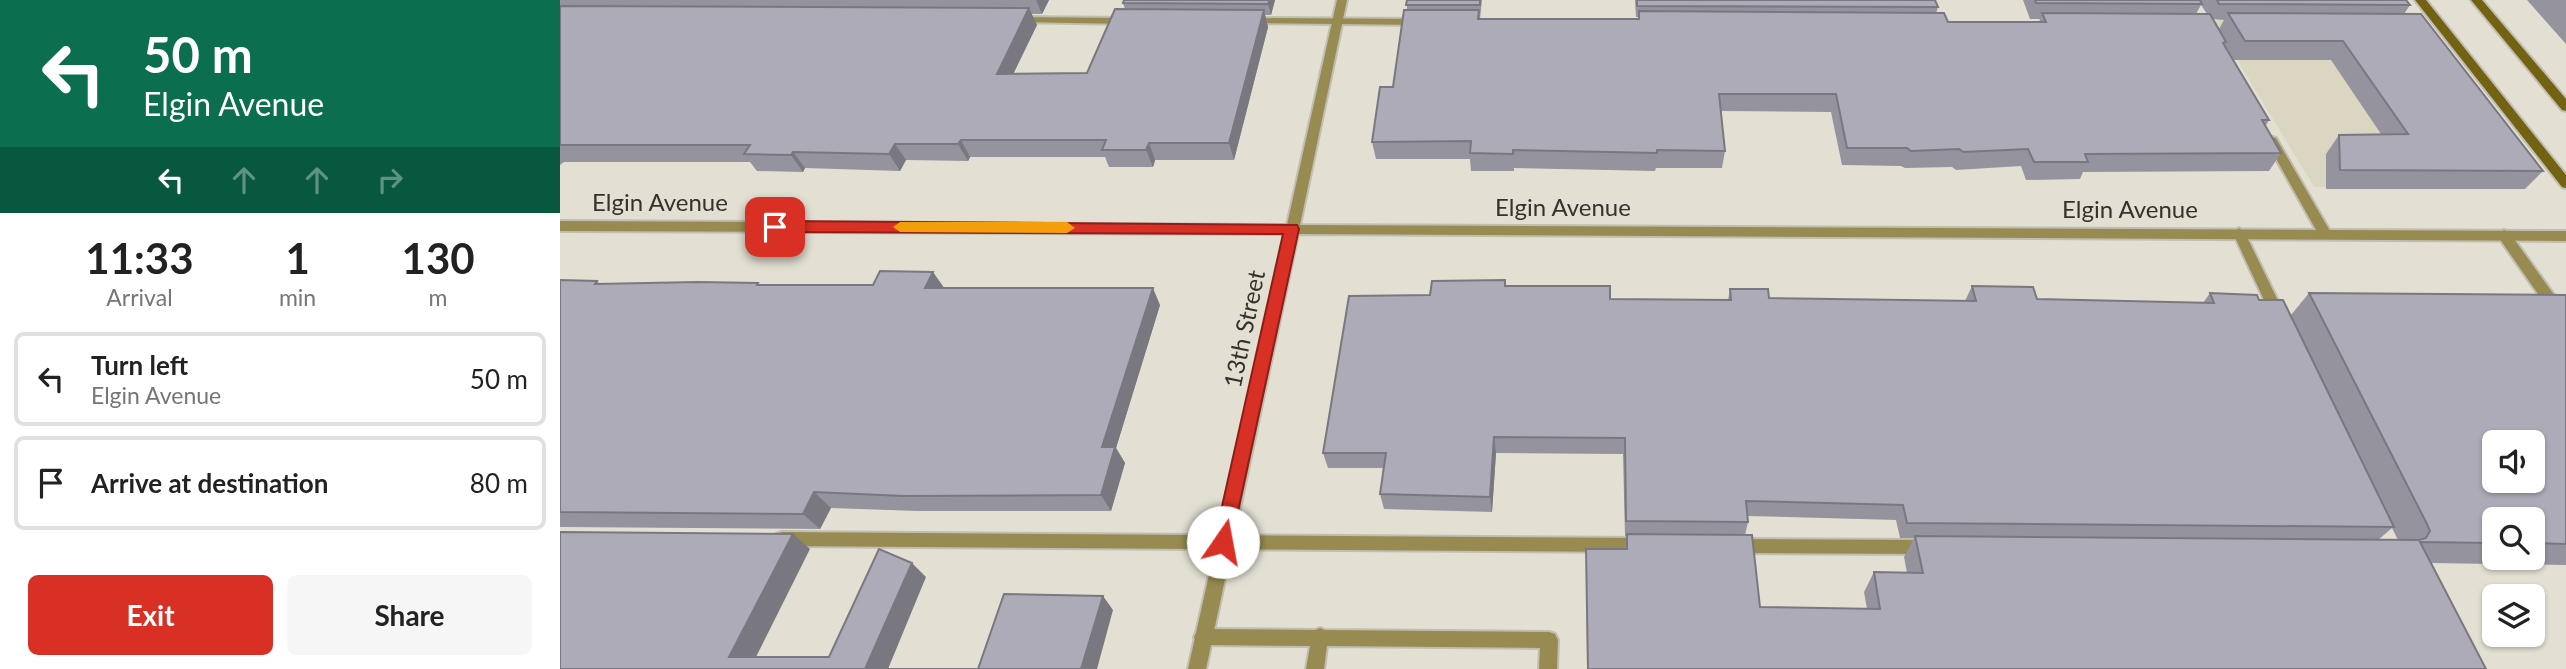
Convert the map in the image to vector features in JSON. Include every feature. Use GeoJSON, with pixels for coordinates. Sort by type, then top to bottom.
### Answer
{"type":"FeatureCollection","features":[{"type":"Feature","properties":{"kind":"main road"},"geometry":{"type":"LineString","coordinates":[[2420,0],[2436,27],[2566,184]]}},
{"type":"Feature","properties":{"kind":"main road"},"geometry":{"type":"LineString","coordinates":[[2476,0],[2566,107]]}},
{"type":"Feature","properties":{"kind":"street","name":"13th Street"},"geometry":{"type":"LineString","coordinates":[[1197,669],[1342,0]]}},
{"type":"Feature","properties":{"kind":"street"},"geometry":{"type":"LineString","coordinates":[[1007,20],[1147,21]]}},
{"type":"Feature","properties":{"kind":"street"},"geometry":{"type":"LineString","coordinates":[[1231,21],[1431,22]]}},
{"type":"Feature","properties":{"kind":"street"},"geometry":{"type":"LineString","coordinates":[[2267,134],[2325,234]]}},
{"type":"Feature","properties":{"kind":"street","name":"Elgin Avenue"},"geometry":{"type":"LineString","coordinates":[[560,226],[2566,236]]}},
{"type":"Feature","properties":{"kind":"street"},"geometry":{"type":"LineString","coordinates":[[2239,233],[2286,331]]}},
{"type":"Feature","properties":{"kind":"street"},"geometry":{"type":"LineString","coordinates":[[2504,235],[2564,320]]}},
{"type":"Feature","properties":{"kind":"street"},"geometry":{"type":"LineString","coordinates":[[765,538],[1660,545]]}},
{"type":"Feature","properties":{"kind":"street"},"geometry":{"type":"LineString","coordinates":[[1715,546],[1950,548]]}},
{"type":"Feature","properties":{"kind":"street"},"geometry":{"type":"LineString","coordinates":[[1315,669],[1320,636]]}},
{"type":"Feature","properties":{"kind":"street"},"geometry":{"type":"LineString","coordinates":[[1203,637],[1549,640],[1548,669]]}},
{"type":"Feature","properties":{"kind":"shaded area"},"geometry":{"type":"Polygon","coordinates":[[[2201,0],[2383,0],[2525,189],[2314,187],[2201,0]]]}},
{"type":"Feature","properties":{"kind":"building"},"geometry":{"type":"Polygon","coordinates":[[[1124,0],[1270,0],[1268,4],[1123,3],[1124,0]]]}},
{"type":"Feature","properties":{"kind":"building"},"geometry":{"type":"Polygon","coordinates":[[[1407,0],[1480,0],[1480,5],[1406,5],[1407,0]]]}},
{"type":"Feature","properties":{"kind":"building"},"geometry":{"type":"Polygon","coordinates":[[[1637,0],[1935,0],[1938,7],[1637,6],[1637,0]]]}},
{"type":"Feature","properties":{"kind":"building"},"geometry":{"type":"Polygon","coordinates":[[[2035,0],[2200,0],[2202,4],[2036,3],[2035,0]]]}},
{"type":"Feature","properties":{"kind":"building"},"geometry":{"type":"Polygon","coordinates":[[[2217,0],[2406,0],[2410,5],[2219,4],[2217,0]]]}},
{"type":"Feature","properties":{"kind":"building"},"geometry":{"type":"Polygon","coordinates":[[[560,6],[1029,8],[997,74],[1087,73],[1115,9],[1264,10],[1229,143],[1149,143],[1146,150],[1102,150],[1106,140],[961,140],[958,144],[895,144],[889,154],[793,152],[791,155],[744,154],[750,145],[560,145],[560,6]]]}},
{"type":"Feature","properties":{"kind":"building"},"geometry":{"type":"Polygon","coordinates":[[[1404,10],[1479,10],[1478,19],[1639,19],[1639,11],[1944,13],[1948,22],[2046,22],[2042,13],[2210,14],[2226,42],[2223,43],[2269,120],[2262,120],[2281,153],[2085,154],[2088,162],[2034,162],[2028,149],[1963,152],[1959,149],[1911,151],[1907,148],[1847,148],[1836,94],[1719,94],[1725,151],[1657,150],[1657,153],[1513,150],[1513,154],[1470,153],[1471,141],[1372,142],[1380,87],[1393,87],[1404,10]]]}},
{"type":"Feature","properties":{"kind":"building"},"geometry":{"type":"Polygon","coordinates":[[[2228,13],[2421,14],[2543,171],[2340,170],[2339,135],[2408,134],[2343,41],[2245,41],[2228,13]]]}},
{"type":"Feature","properties":{"kind":"building"},"geometry":{"type":"Polygon","coordinates":[[[880,271],[933,272],[925,288],[1153,288],[1102,447],[1115,447],[1101,495],[904,496],[814,492],[803,514],[560,512],[560,280],[597,281],[595,284],[698,282],[873,285],[880,271]]]}},
{"type":"Feature","properties":{"kind":"building"},"geometry":{"type":"Polygon","coordinates":[[[1505,280],[1505,286],[1610,286],[1610,299],[1731,300],[1730,289],[1768,289],[1769,298],[1976,301],[1972,286],[2033,287],[2037,299],[2214,303],[2210,293],[2257,295],[2259,300],[2283,300],[2394,527],[1907,523],[1903,505],[1746,501],[1748,522],[1626,521],[1625,438],[1494,437],[1490,497],[1380,494],[1386,453],[1323,453],[1349,296],[1430,295],[1432,281],[1505,280]]]}},
{"type":"Feature","properties":{"kind":"building"},"geometry":{"type":"Polygon","coordinates":[[[2309,293],[2566,295],[2566,544],[2545,543],[2545,507],[2482,507],[2482,543],[2420,542],[2486,669],[1588,669],[1586,549],[1627,549],[1627,534],[1752,535],[1760,607],[1880,609],[1874,572],[1923,573],[1915,536],[2419,540],[2426,538],[2430,531],[2309,293]]]}},
{"type":"Feature","properties":{"kind":"building"},"geometry":{"type":"Polygon","coordinates":[[[560,532],[793,534],[729,657],[829,657],[879,549],[912,563],[865,669],[560,669],[560,532]]]}},
{"type":"Feature","properties":{"kind":"building"},"geometry":{"type":"Polygon","coordinates":[[[1004,594],[1103,596],[1081,669],[978,669],[1004,594]]]}},
{"type":"Feature","properties":{"kind":"slow traffic"},"geometry":{"type":"LineString","coordinates":[[900,227],[1067,228]]}},
{"type":"Feature","properties":{"kind":"route"},"geometry":{"type":"LineString","coordinates":[[775,227],[1292,229],[1223,542]]}}]}
